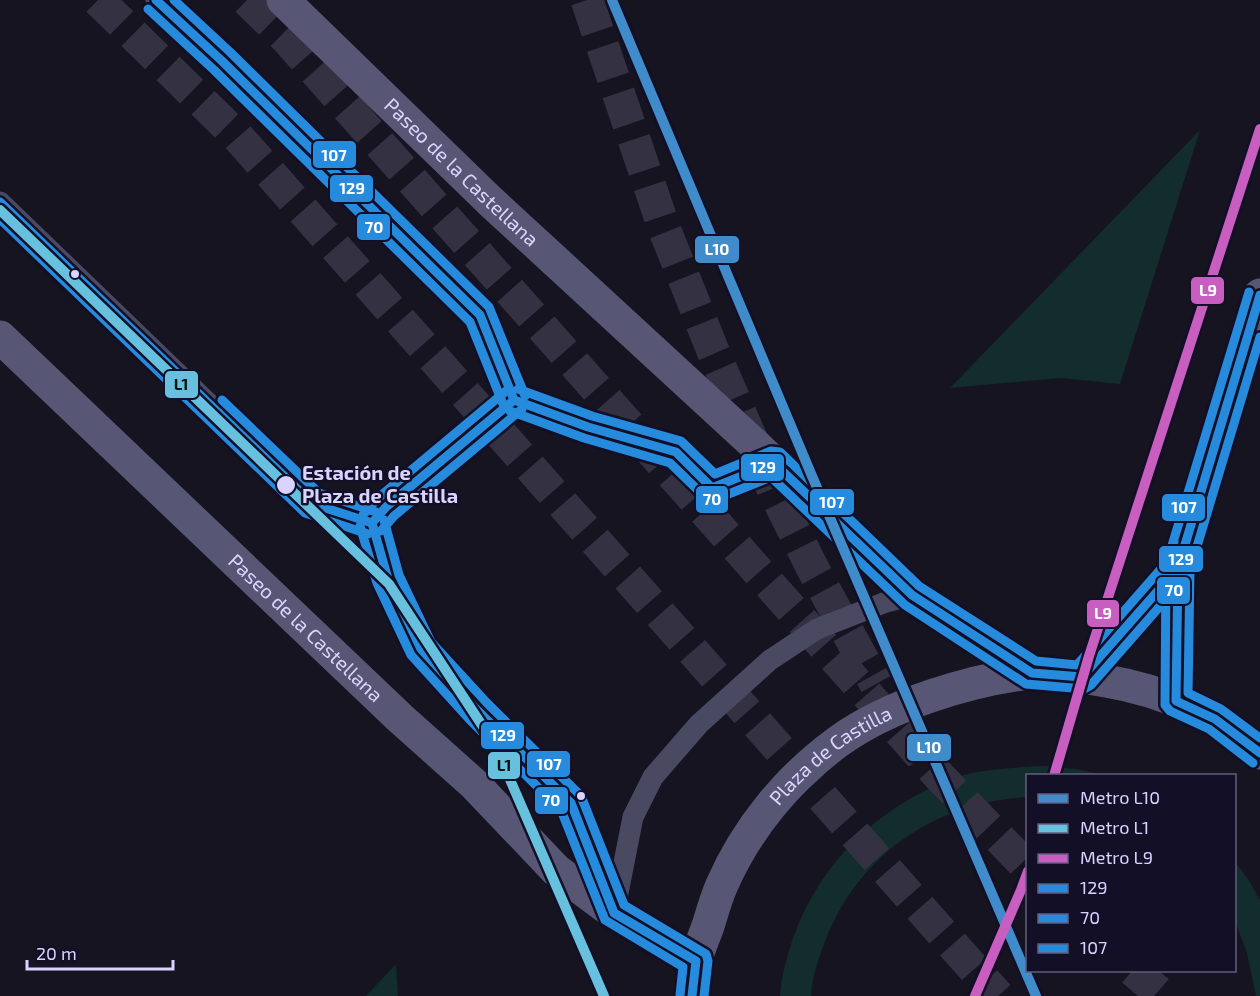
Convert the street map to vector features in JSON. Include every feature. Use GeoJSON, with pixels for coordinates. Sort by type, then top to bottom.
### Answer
{"type":"FeatureCollection","features":[{"type":"Feature","properties":{"kind":"main road","name":"Paseo de la Castellana"},"geometry":{"type":"LineString","coordinates":[[283,0],[490,201],[774,463],[912,595],[1032,673]]}},
{"type":"Feature","properties":{"kind":"main road"},"geometry":{"type":"LineString","coordinates":[[1176,701],[1178,568],[1260,295]]}},
{"type":"Feature","properties":{"kind":"main road","name":"Paseo de la Castellana"},"geometry":{"type":"LineString","coordinates":[[0,337],[400,717],[476,785],[556,870],[614,913],[696,961]]}},
{"type":"Feature","properties":{"kind":"main road"},"geometry":{"type":"LineString","coordinates":[[1082,677],[1178,568]]}},
{"type":"Feature","properties":{"kind":"main road","name":"Plaza de Castilla"},"geometry":{"type":"LineString","coordinates":[[692,996],[696,961],[721,887],[747,837],[774,802],[807,767],[841,740],[877,719],[924,698],[974,683],[1032,673],[1082,677],[1137,686],[1215,719],[1260,753]]}},
{"type":"Feature","properties":{"kind":"lane"},"geometry":{"type":"LineString","coordinates":[[156,0],[222,61],[480,315],[514,400],[588,427],[635,439],[676,453],[712,488],[774,463]]}},
{"type":"Feature","properties":{"kind":"lane"},"geometry":{"type":"LineString","coordinates":[[0,202],[313,504],[372,523],[388,579],[421,649],[478,711],[571,802],[614,913]]}},
{"type":"Feature","properties":{"kind":"lane"},"geometry":{"type":"LineString","coordinates":[[614,913],[633,817],[652,777],[699,724],[770,660],[817,629],[886,602],[912,595]]}},
{"type":"Feature","properties":{"kind":"green space"},"geometry":{"type":"Polygon","coordinates":[[[1200,130],[1120,384],[1061,378],[950,388],[1200,130]]]}},
{"type":"Feature","properties":{"kind":"green space"},"geometry":{"type":"Polygon","coordinates":[[[1045,766],[1100,774],[1026,774],[1026,797],[994,801],[962,809],[933,821],[906,838],[881,858],[859,881],[841,908],[821,953],[814,974],[811,996],[780,996],[783,974],[793,938],[805,910],[836,861],[855,840],[901,804],[927,790],[963,775],[1045,766]]]}},
{"type":"Feature","properties":{"kind":"green space"},"geometry":{"type":"Polygon","coordinates":[[[1236,863],[1260,900],[1260,996],[1256,996],[1247,953],[1236,924],[1236,863]]]}},
{"type":"Feature","properties":{"kind":"green space"},"geometry":{"type":"Polygon","coordinates":[[[396,964],[398,996],[366,996],[396,964]]]}},
{"type":"Feature","properties":{"kind":"tunnel"},"geometry":{"type":"LineString","coordinates":[[98,0],[238,137],[998,996]]}},
{"type":"Feature","properties":{"kind":"tunnel"},"geometry":{"type":"LineString","coordinates":[[247,0],[287,39],[940,777],[1026,866]]}},
{"type":"Feature","properties":{"kind":"tunnel"},"geometry":{"type":"LineString","coordinates":[[587,0],[664,228],[713,351],[773,489],[813,569],[876,684]]}},
{"type":"Feature","properties":{"kind":"tunnel"},"geometry":{"type":"LineString","coordinates":[[1135,972],[1163,996]]}},
{"type":"Feature","properties":{"kind":"metro line","name":"L10"},"geometry":{"type":"LineString","coordinates":[[612,0],[812,476],[1036,996]]}},
{"type":"Feature","properties":{"kind":"metro line","name":"L9"},"geometry":{"type":"LineString","coordinates":[[1055,774],[1089,656],[1260,129]]}},
{"type":"Feature","properties":{"kind":"metro line","name":"L1"},"geometry":{"type":"LineString","coordinates":[[0,210],[389,584],[495,745],[604,996]]}},
{"type":"Feature","properties":{"kind":"metro line","name":"L9"},"geometry":{"type":"LineString","coordinates":[[975,996],[1026,876]]}},
{"type":"Feature","properties":{"kind":"transit line","name":"129"},"geometry":{"type":"LineString","coordinates":[[156,0],[222,61],[480,315],[514,400]]}},
{"type":"Feature","properties":{"kind":"transit line","name":"107"},"geometry":{"type":"LineString","coordinates":[[174,0],[230,52],[489,307],[525,396]]}},
{"type":"Feature","properties":{"kind":"transit line","name":"70"},"geometry":{"type":"LineString","coordinates":[[148,9],[214,70],[470,322],[503,404]]}},
{"type":"Feature","properties":{"kind":"transit line","name":"129"},"geometry":{"type":"LineString","coordinates":[[0,202],[313,504],[372,523]]}},
{"type":"Feature","properties":{"kind":"transit line","name":"70"},"geometry":{"type":"LineString","coordinates":[[0,219],[305,513],[368,534]]}},
{"type":"Feature","properties":{"kind":"transit line","name":"107"},"geometry":{"type":"LineString","coordinates":[[518,389],[592,416],[681,441],[715,474],[771,451],[780,452],[919,586],[1036,661],[1077,665],[1167,562],[1249,292]]}},
{"type":"Feature","properties":{"kind":"transit line","name":"129"},"geometry":{"type":"LineString","coordinates":[[514,400],[588,427],[676,452],[712,488],[774,463],[912,595],[1032,673],[1082,677],[1178,568],[1260,295]]}},
{"type":"Feature","properties":{"kind":"transit line","name":"70"},"geometry":{"type":"LineString","coordinates":[[510,411],[584,438],[670,463],[710,500],[771,477],[905,605],[1026,684],[1084,689],[1091,685],[1189,573],[1260,337]]}},
{"type":"Feature","properties":{"kind":"transit line","name":"107"},"geometry":{"type":"LineString","coordinates":[[363,515],[378,498],[506,391]]}},
{"type":"Feature","properties":{"kind":"transit line","name":"107"},"geometry":{"type":"LineString","coordinates":[[222,400],[319,493],[376,512]]}},
{"type":"Feature","properties":{"kind":"transit line","name":"129"},"geometry":{"type":"LineString","coordinates":[[372,523],[386,507],[514,400]]}},
{"type":"Feature","properties":{"kind":"transit line","name":"70"},"geometry":{"type":"LineString","coordinates":[[381,531],[394,516],[522,409]]}},
{"type":"Feature","properties":{"kind":"transit line","name":"107"},"geometry":{"type":"LineString","coordinates":[[384,520],[399,575],[431,642],[487,703],[581,796],[624,905],[706,954],[708,961],[704,996]]}},
{"type":"Feature","properties":{"kind":"transit line","name":"129"},"geometry":{"type":"LineString","coordinates":[[372,523],[388,579],[421,649],[478,711],[571,803],[614,913],[696,961],[692,996]]}},
{"type":"Feature","properties":{"kind":"transit line","name":"70"},"geometry":{"type":"LineString","coordinates":[[360,526],[377,583],[411,655],[470,720],[561,810],[605,920],[683,967],[680,995]]}},
{"type":"Feature","properties":{"kind":"transit line","name":"70"},"geometry":{"type":"LineString","coordinates":[[1174,542],[1166,568],[1165,705],[1170,711],[1209,729],[1253,763]]}},
{"type":"Feature","properties":{"kind":"transit line","name":"129"},"geometry":{"type":"LineString","coordinates":[[1185,545],[1178,568],[1176,701],[1215,719],[1260,753]]}},
{"type":"Feature","properties":{"kind":"transit line","name":"107"},"geometry":{"type":"LineString","coordinates":[[1196,548],[1190,570],[1188,693],[1221,709],[1260,738]]}},
{"type":"Feature","properties":{"kind":"place","name":"Estación de Plaza de Castilla"},"geometry":{"type":"Point","coordinates":[286,485]}}]}
